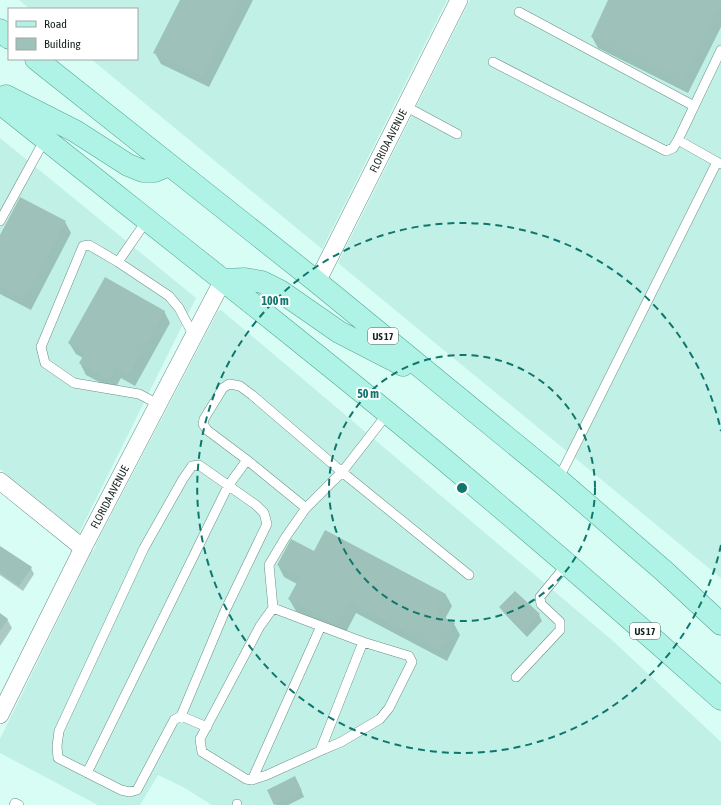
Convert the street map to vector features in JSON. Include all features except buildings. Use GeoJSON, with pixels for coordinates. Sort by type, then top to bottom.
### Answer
{"type":"FeatureCollection","features":[{"type":"Feature","properties":{"kind":"main road"},"geometry":{"type":"LineString","coordinates":[[0,30],[8,37]]}},
{"type":"Feature","properties":{"kind":"main road","name":"US 17"},"geometry":{"type":"LineString","coordinates":[[37,60],[316,282],[558,480],[664,572],[721,624]]}},
{"type":"Feature","properties":{"kind":"main road"},"geometry":{"type":"LineString","coordinates":[[0,92],[75,131],[128,165],[143,171],[155,171],[168,165]]}},
{"type":"Feature","properties":{"kind":"main road","name":"US 17"},"geometry":{"type":"LineString","coordinates":[[0,103],[388,413],[567,564],[721,699]]}},
{"type":"Feature","properties":{"kind":"main road"},"geometry":{"type":"LineString","coordinates":[[223,280],[245,279],[262,282],[280,291],[339,332],[442,385]]}},
{"type":"Feature","properties":{"kind":"street","name":"FLORIDA AVENUE"},"geometry":{"type":"LineString","coordinates":[[316,282],[459,0]]}},
{"type":"Feature","properties":{"kind":"street","name":"FLORIDA AVENUE"},"geometry":{"type":"LineString","coordinates":[[0,715],[83,548],[223,280]]}},
{"type":"Feature","properties":{"kind":"street"},"geometry":{"type":"LineString","coordinates":[[0,481],[83,548]]}},
{"type":"Feature","properties":{"kind":"lane"},"geometry":{"type":"LineString","coordinates":[[519,12],[694,106]]}},
{"type":"Feature","properties":{"kind":"lane"},"geometry":{"type":"LineString","coordinates":[[493,62],[666,151],[673,148],[678,140],[721,50]]}},
{"type":"Feature","properties":{"kind":"lane"},"geometry":{"type":"LineString","coordinates":[[405,106],[457,134]]}},
{"type":"Feature","properties":{"kind":"lane"},"geometry":{"type":"LineString","coordinates":[[0,221],[45,139]]}},
{"type":"Feature","properties":{"kind":"lane"},"geometry":{"type":"LineString","coordinates":[[558,480],[719,163],[678,140]]}},
{"type":"Feature","properties":{"kind":"lane"},"geometry":{"type":"LineString","coordinates":[[118,262],[147,220]]}},
{"type":"Feature","properties":{"kind":"lane"},"geometry":{"type":"LineString","coordinates":[[158,404],[139,394],[74,383],[45,363],[41,348],[83,246],[89,245],[118,262],[169,296],[179,308],[194,336]]}},
{"type":"Feature","properties":{"kind":"lane"},"geometry":{"type":"LineString","coordinates":[[306,508],[248,460],[207,430],[203,424],[204,419],[223,388],[229,384],[240,386],[252,395],[342,472],[469,575]]}},
{"type":"Feature","properties":{"kind":"lane"},"geometry":{"type":"LineString","coordinates":[[273,608],[364,642],[409,656],[412,662],[389,708],[380,719],[341,742],[267,775],[252,780],[246,779],[202,752],[200,739],[260,626],[273,608],[269,565],[285,538],[306,508],[342,472],[388,413]]}},
{"type":"Feature","properties":{"kind":"lane"},"geometry":{"type":"LineString","coordinates":[[87,773],[228,486],[248,460]]}},
{"type":"Feature","properties":{"kind":"lane"},"geometry":{"type":"LineString","coordinates":[[199,465],[228,486],[256,505],[264,513],[267,524],[225,611],[181,716],[174,720],[136,790],[130,792],[121,790],[58,758],[57,746],[59,731],[144,548],[183,479],[192,466],[199,465]]}},
{"type":"Feature","properties":{"kind":"lane"},"geometry":{"type":"LineString","coordinates":[[516,677],[560,630],[560,622],[541,604],[540,597],[567,564]]}},
{"type":"Feature","properties":{"kind":"lane"},"geometry":{"type":"LineString","coordinates":[[252,780],[321,626]]}},
{"type":"Feature","properties":{"kind":"lane"},"geometry":{"type":"LineString","coordinates":[[320,752],[364,642]]}},
{"type":"Feature","properties":{"kind":"lane"},"geometry":{"type":"LineString","coordinates":[[181,716],[207,727]]}},
{"type":"Feature","properties":{"kind":"lane"},"geometry":{"type":"LineString","coordinates":[[14,805],[15,803],[19,805]]}},
{"type":"Feature","properties":{"kind":"shaded area"},"geometry":{"type":"Polygon","coordinates":[[[19,0],[447,0],[322,249],[92,60],[138,60],[138,8],[29,8],[19,0]]]}},
{"type":"Feature","properties":{"kind":"shaded area"},"geometry":{"type":"Polygon","coordinates":[[[470,0],[721,0],[721,578],[338,263],[470,0]]]}},
{"type":"Feature","properties":{"kind":"shaded area"},"geometry":{"type":"Polygon","coordinates":[[[0,138],[196,298],[79,533],[0,469],[0,138]]]}},
{"type":"Feature","properties":{"kind":"shaded area"},"geometry":{"type":"Polygon","coordinates":[[[221,310],[613,641],[721,742],[721,805],[212,805],[183,787],[158,775],[140,805],[98,805],[0,753],[0,739],[91,553],[96,547],[95,546],[218,311],[221,310]]]}}]}
